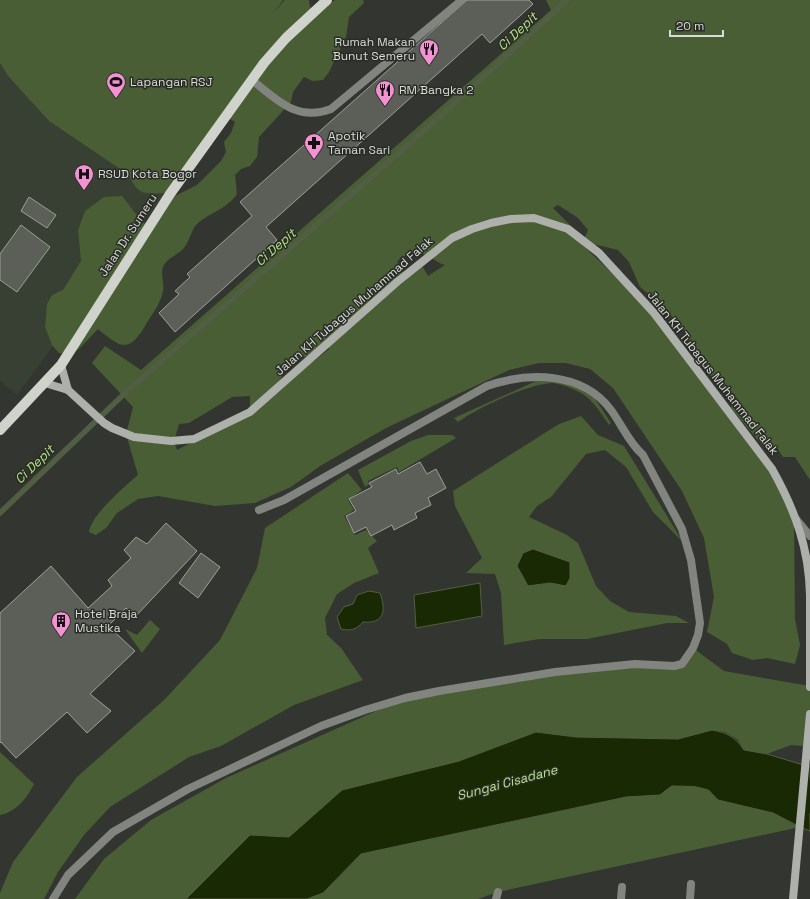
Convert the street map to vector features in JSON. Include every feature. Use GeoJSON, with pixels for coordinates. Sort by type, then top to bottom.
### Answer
{"type":"FeatureCollection","features":[{"type":"Feature","properties":{"kind":"main road","name":"Jalan Dr. Sumeru"},"geometry":{"type":"LineString","coordinates":[[0,430],[61,365],[159,211],[274,50],[323,1]]}},
{"type":"Feature","properties":{"kind":"main road","name":"Jalan KH Tubagus Muhammad Falak"},"geometry":{"type":"LineString","coordinates":[[45,383],[68,390],[104,423],[122,433],[142,439],[182,441],[194,439],[250,412],[397,282],[452,238],[490,223],[511,219],[534,218],[568,229],[599,253],[654,313],[772,469],[783,488],[796,519],[806,550],[810,595],[810,687]]}},
{"type":"Feature","properties":{"kind":"main road"},"geometry":{"type":"LineString","coordinates":[[61,365],[68,390]]}},
{"type":"Feature","properties":{"kind":"main road"},"geometry":{"type":"LineString","coordinates":[[794,896],[810,714]]}},
{"type":"Feature","properties":{"kind":"street"},"geometry":{"type":"LineString","coordinates":[[252,80],[277,101],[299,113],[312,114],[331,109],[462,0]]}},
{"type":"Feature","properties":{"kind":"street"},"geometry":{"type":"LineString","coordinates":[[53,899],[68,875],[113,832],[188,789],[321,726],[365,710],[405,698],[439,691],[555,672],[612,666],[648,664],[678,666],[685,661],[689,655],[698,635],[700,623],[694,576],[687,543],[682,529],[643,455],[635,448],[610,409],[598,397],[577,384],[542,377],[523,377],[507,379],[487,386],[284,500],[259,510]]}},
{"type":"Feature","properties":{"kind":"street"},"geometry":{"type":"LineString","coordinates":[[796,519],[810,536]]}},
{"type":"Feature","properties":{"kind":"street"},"geometry":{"type":"LineString","coordinates":[[690,899],[691,884]]}},
{"type":"Feature","properties":{"kind":"street"},"geometry":{"type":"LineString","coordinates":[[620,899],[622,887]]}},
{"type":"Feature","properties":{"kind":"shaded area","name":"RSUD Kota Bogor"},"geometry":{"type":"Polygon","coordinates":[[[0,0],[307,0],[17,395],[0,381],[0,0]]]}},
{"type":"Feature","properties":{"kind":"shaded area","name":"RSUD Kota Bogor"},"geometry":{"type":"Polygon","coordinates":[[[0,0],[283,0],[274,12],[285,0],[309,0],[310,7],[318,13],[335,0],[363,0],[364,3],[349,17],[346,37],[329,72],[323,80],[313,81],[304,77],[293,92],[291,102],[259,137],[257,157],[250,166],[241,169],[235,175],[237,194],[224,207],[198,223],[181,251],[166,262],[162,269],[163,291],[159,303],[142,331],[131,343],[126,345],[114,341],[98,329],[79,349],[69,354],[59,353],[52,345],[45,327],[47,304],[52,295],[63,290],[81,261],[78,230],[85,211],[104,197],[122,196],[142,222],[151,227],[167,200],[197,185],[221,161],[226,152],[224,142],[231,133],[235,122],[227,117],[216,138],[208,144],[195,150],[185,178],[169,193],[144,193],[140,191],[136,188],[129,175],[49,121],[9,77],[0,63],[0,0]]]}},
{"type":"Feature","properties":{"kind":"shaded area"},"geometry":{"type":"Polygon","coordinates":[[[546,0],[810,0],[810,480],[795,457],[783,457],[777,448],[763,446],[731,408],[735,394],[724,390],[705,370],[703,364],[689,350],[686,333],[660,303],[640,287],[629,262],[618,250],[589,243],[585,237],[588,230],[578,218],[558,205],[553,208],[578,233],[577,240],[625,285],[672,339],[779,485],[794,520],[795,619],[800,645],[795,664],[767,658],[753,660],[732,653],[727,644],[707,632],[714,597],[704,538],[682,491],[613,388],[590,369],[566,363],[539,363],[509,370],[386,428],[320,466],[291,487],[255,503],[215,506],[158,496],[138,499],[117,513],[106,528],[96,535],[89,532],[91,525],[102,510],[138,475],[126,434],[133,407],[92,363],[105,346],[141,370],[551,10],[546,0]],[[419,253],[401,257],[397,262],[406,277],[421,264],[428,276],[445,265],[426,255],[419,253]],[[328,340],[317,352],[290,363],[280,380],[251,411],[329,349],[328,340]],[[250,396],[232,397],[189,423],[179,424],[174,441],[177,450],[250,412],[250,396]]]}},
{"type":"Feature","properties":{"kind":"shaded area"},"geometry":{"type":"Polygon","coordinates":[[[545,377],[574,380],[592,394],[611,423],[609,425],[595,405],[586,396],[564,385],[552,383],[542,384],[517,392],[477,410],[458,422],[454,418],[545,377]]]}},
{"type":"Feature","properties":{"kind":"shaded area"},"geometry":{"type":"Polygon","coordinates":[[[581,416],[598,435],[624,446],[683,542],[653,512],[626,467],[605,450],[586,454],[551,497],[537,506],[529,517],[567,535],[578,543],[596,586],[610,601],[629,612],[676,616],[689,623],[667,623],[587,639],[539,639],[504,645],[501,593],[495,574],[466,573],[482,558],[455,506],[453,491],[559,424],[581,416]]]}},
{"type":"Feature","properties":{"kind":"shaded area"},"geometry":{"type":"Polygon","coordinates":[[[428,435],[452,435],[456,438],[399,472],[397,467],[368,481],[369,484],[365,487],[358,470],[411,441],[428,435]]]}},
{"type":"Feature","properties":{"kind":"shaded area"},"geometry":{"type":"Polygon","coordinates":[[[348,473],[362,490],[348,500],[354,510],[344,516],[355,535],[366,530],[377,541],[368,548],[379,573],[354,583],[337,594],[325,618],[327,635],[341,648],[363,680],[294,705],[221,746],[189,757],[110,807],[84,835],[58,872],[44,899],[0,899],[0,893],[13,862],[77,777],[164,700],[220,640],[257,568],[265,528],[348,473]]]}},
{"type":"Feature","properties":{"kind":"shaded area"},"geometry":{"type":"Polygon","coordinates":[[[150,620],[160,629],[142,653],[125,629],[137,635],[150,620]]]}},
{"type":"Feature","properties":{"kind":"shaded area"},"geometry":{"type":"Polygon","coordinates":[[[693,648],[724,671],[810,686],[810,760],[808,759],[803,746],[791,745],[767,754],[744,750],[737,739],[725,732],[712,730],[678,739],[576,737],[536,732],[459,761],[289,837],[250,835],[186,899],[75,899],[104,859],[151,820],[226,778],[405,698],[590,668],[676,666],[693,648]]]}},
{"type":"Feature","properties":{"kind":"shaded area"},"geometry":{"type":"Polygon","coordinates":[[[0,752],[34,784],[16,808],[0,815],[0,752]]]}},
{"type":"Feature","properties":{"kind":"shaded area"},"geometry":{"type":"Polygon","coordinates":[[[682,778],[701,782],[718,800],[774,813],[800,827],[498,892],[478,899],[307,899],[323,893],[361,854],[626,797],[658,795],[682,778]]]}},
{"type":"Feature","properties":{"kind":"water"},"geometry":{"type":"Polygon","coordinates":[[[533,549],[570,562],[570,578],[566,586],[550,583],[528,586],[517,566],[523,553],[533,549]]]}},
{"type":"Feature","properties":{"kind":"water"},"geometry":{"type":"Polygon","coordinates":[[[480,583],[482,616],[416,628],[414,595],[480,583]]]}},
{"type":"Feature","properties":{"kind":"water"},"geometry":{"type":"Polygon","coordinates":[[[369,591],[380,593],[383,610],[380,618],[376,621],[363,622],[358,627],[353,629],[341,629],[337,617],[344,607],[353,604],[357,595],[369,591]]]}},
{"type":"Feature","properties":{"kind":"water"},"geometry":{"type":"Polygon","coordinates":[[[712,730],[731,736],[744,750],[767,754],[810,767],[810,831],[773,813],[718,800],[701,782],[682,778],[660,795],[626,797],[361,854],[323,893],[307,899],[186,899],[250,835],[289,837],[342,790],[459,761],[536,732],[576,737],[678,739],[712,730]]]}},
{"type":"Feature","properties":{"kind":"building"},"geometry":{"type":"Polygon","coordinates":[[[467,0],[529,0],[533,4],[490,43],[482,34],[266,227],[277,240],[175,332],[159,313],[179,294],[175,291],[190,277],[187,274],[252,216],[240,202],[467,0]]]}},
{"type":"Feature","properties":{"kind":"building"},"geometry":{"type":"Polygon","coordinates":[[[29,197],[56,215],[47,228],[21,211],[29,197]]]}},
{"type":"Feature","properties":{"kind":"building"},"geometry":{"type":"Polygon","coordinates":[[[21,225],[50,247],[17,292],[0,280],[0,254],[21,225]]]}},
{"type":"Feature","properties":{"kind":"building"},"geometry":{"type":"Polygon","coordinates":[[[420,462],[427,474],[436,469],[446,488],[428,498],[431,505],[415,513],[417,518],[394,530],[392,525],[371,536],[366,527],[354,533],[346,516],[356,511],[349,499],[372,487],[369,483],[396,469],[398,474],[420,462]]]}},
{"type":"Feature","properties":{"kind":"building","name":"Hotel Braja Mustika"},"geometry":{"type":"Polygon","coordinates":[[[166,523],[197,551],[135,617],[126,608],[108,626],[135,651],[90,694],[111,711],[87,733],[67,712],[16,758],[1,742],[0,743],[0,613],[51,566],[88,608],[112,586],[108,580],[131,558],[124,550],[136,537],[147,544],[166,523]]]}},
{"type":"Feature","properties":{"kind":"building"},"geometry":{"type":"Polygon","coordinates":[[[201,553],[220,567],[198,598],[179,583],[201,553]]]}},
{"type":"Feature","properties":{"kind":"waterway","name":"Ci Depit"},"geometry":{"type":"LineString","coordinates":[[0,513],[124,394],[452,106],[567,0]]}},
{"type":"Feature","properties":{"kind":"waterway","name":"Sungai Cisadane"},"geometry":{"type":"LineString","coordinates":[[656,769],[696,770],[810,797]]}},
{"type":"Feature","properties":{"kind":"place","name":"Rumah Makan Bunut Semeru"},"geometry":{"type":"Point","coordinates":[429,66]}},
{"type":"Feature","properties":{"kind":"place","name":"Lapangan RSJ"},"geometry":{"type":"Point","coordinates":[116,99]}},
{"type":"Feature","properties":{"kind":"place","name":"RM Bangka 2"},"geometry":{"type":"Point","coordinates":[385,107]}},
{"type":"Feature","properties":{"kind":"place","name":"Apotik Taman Sari"},"geometry":{"type":"Point","coordinates":[314,160]}},
{"type":"Feature","properties":{"kind":"place","name":"RSUD Kota Bogor"},"geometry":{"type":"Point","coordinates":[84,191]}},
{"type":"Feature","properties":{"kind":"place","name":"Hotel Braja Mustika"},"geometry":{"type":"Point","coordinates":[61,638]}}]}
